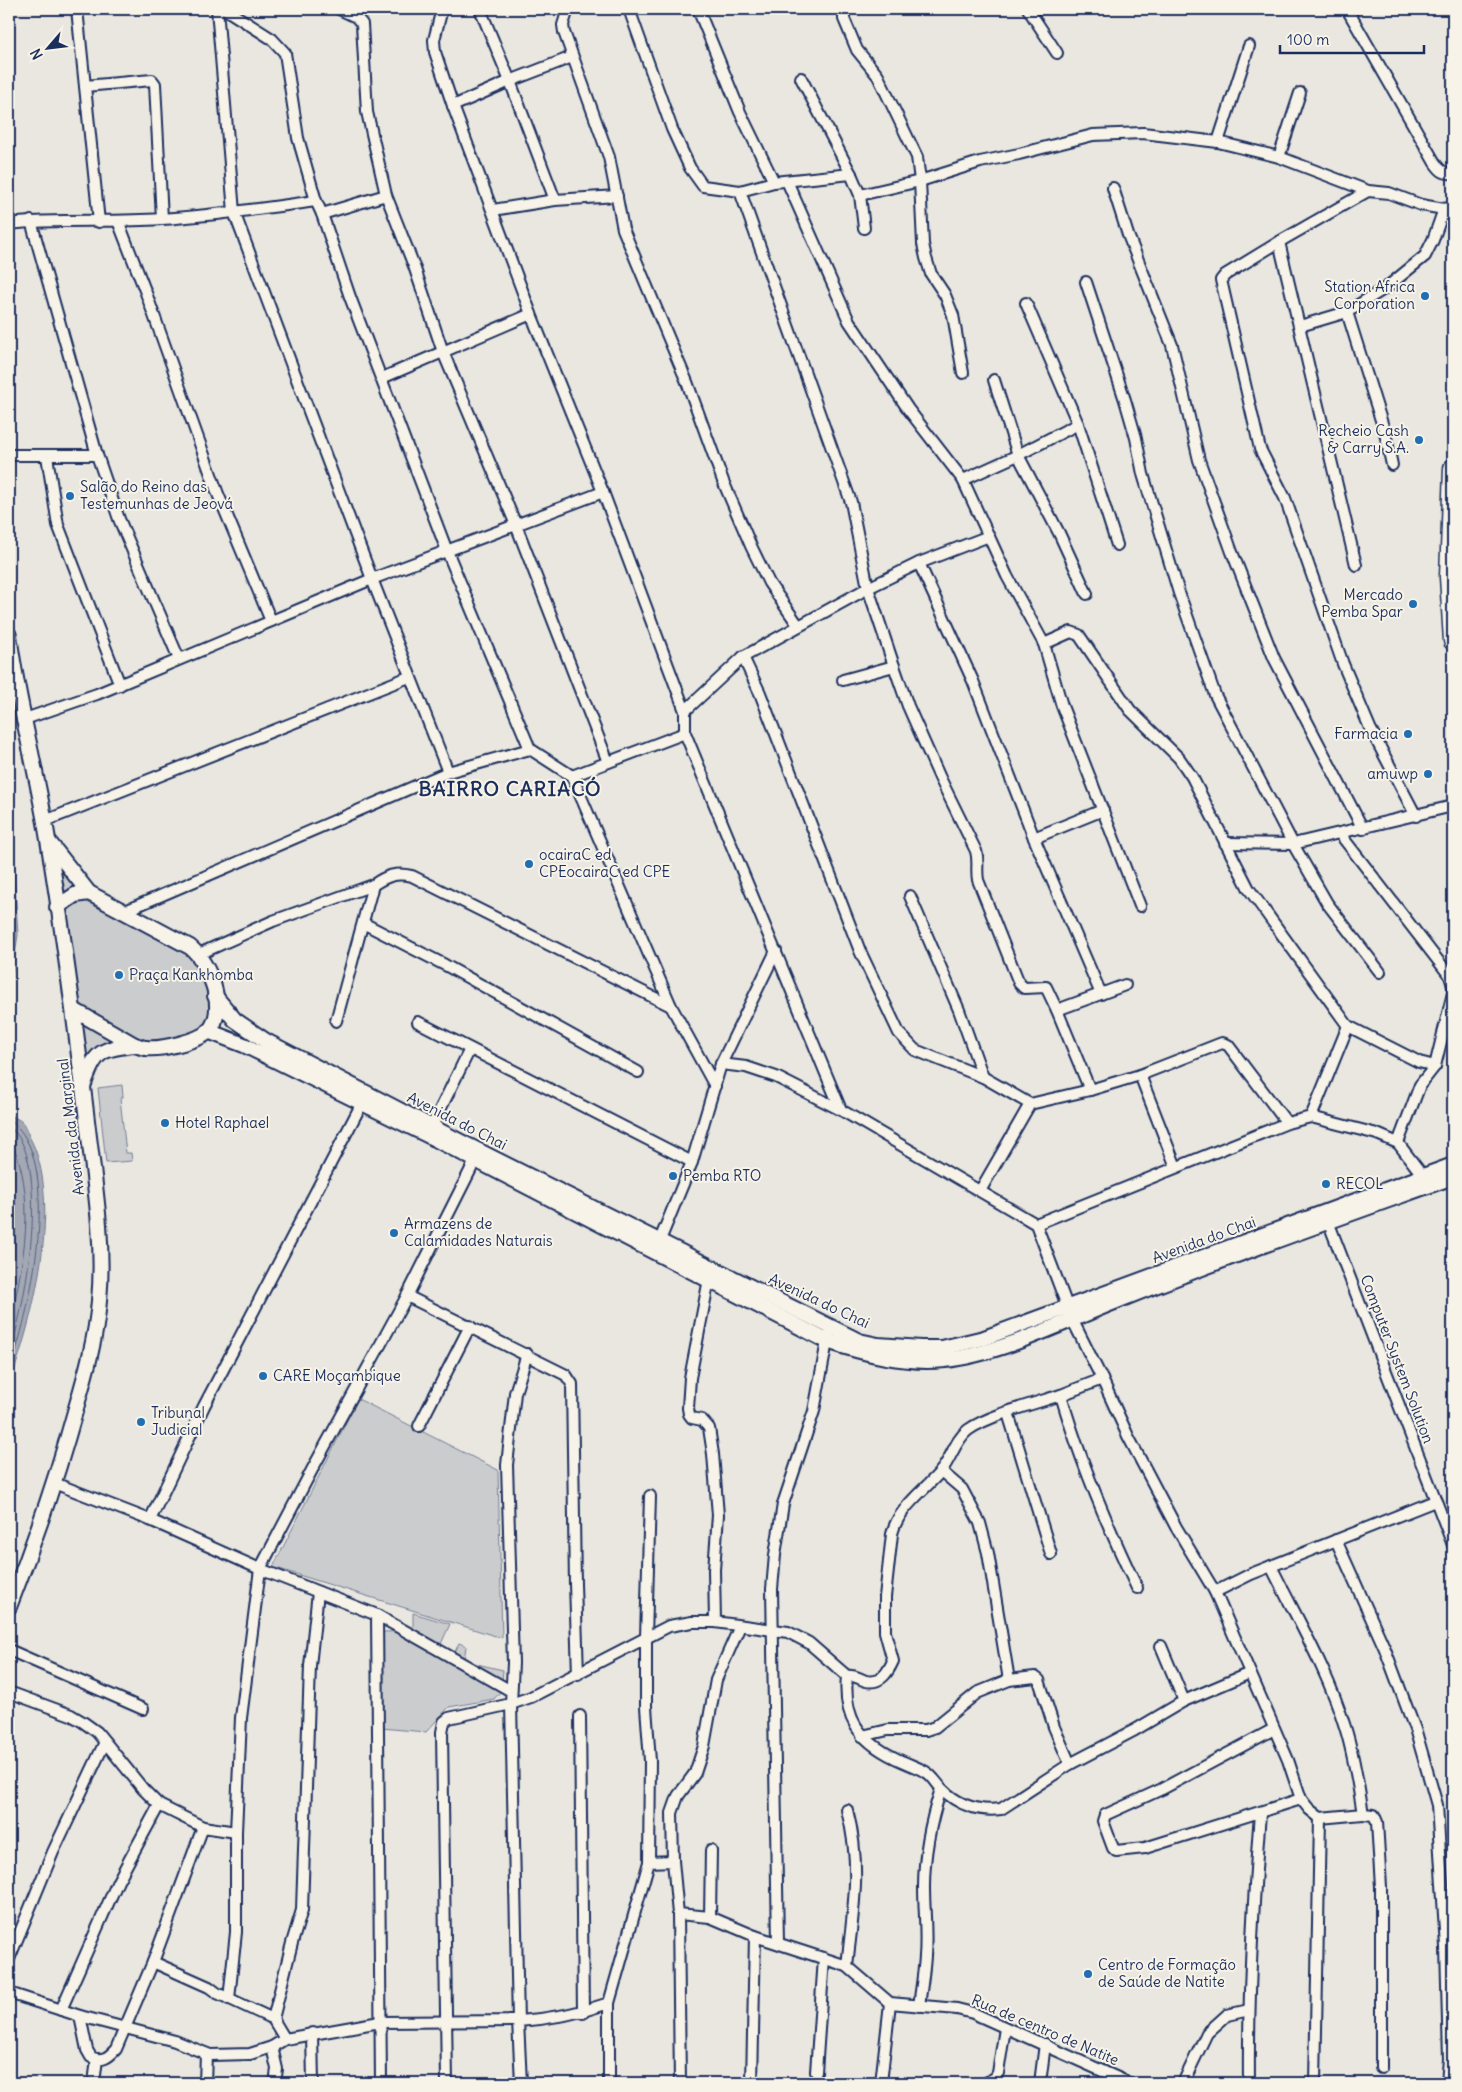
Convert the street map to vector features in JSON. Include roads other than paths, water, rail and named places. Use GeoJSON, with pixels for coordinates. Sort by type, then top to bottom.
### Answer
{"type":"FeatureCollection","features":[{"type":"Feature","properties":{"kind":"highway"},"geometry":{"type":"LineString","coordinates":[[1453,468],[1449,577],[1453,632]]}},
{"type":"Feature","properties":{"kind":"main road","name":"Avenida da Marginal"},"geometry":{"type":"LineString","coordinates":[[9,634],[22,720],[45,820],[74,1010],[101,1258],[99,1301],[93,1345],[60,1467],[39,1530],[9,1607]]}},
{"type":"Feature","properties":{"kind":"main road"},"geometry":{"type":"LineString","coordinates":[[48,842],[89,893],[190,947],[199,954]]}},
{"type":"Feature","properties":{"kind":"main road"},"geometry":{"type":"LineString","coordinates":[[57,907],[75,895],[89,893]]}},
{"type":"Feature","properties":{"kind":"main road","name":"Avenida do Chai"},"geometry":{"type":"LineString","coordinates":[[199,954],[214,986],[216,1017],[208,1031],[244,1045],[362,1103],[709,1279],[828,1334],[878,1345],[942,1348],[984,1338],[1069,1313],[1327,1217],[1453,1165]]}},
{"type":"Feature","properties":{"kind":"main road","name":"Avenida do Chai"},"geometry":{"type":"LineString","coordinates":[[215,996],[235,1020],[249,1031],[432,1126],[660,1240],[828,1334]]}},
{"type":"Feature","properties":{"kind":"main road"},"geometry":{"type":"LineString","coordinates":[[74,1010],[135,1044],[146,1048],[156,1048],[194,1039],[208,1031]]}},
{"type":"Feature","properties":{"kind":"main road"},"geometry":{"type":"LineString","coordinates":[[83,1088],[89,1070],[100,1054],[112,1047],[135,1044]]}},
{"type":"Feature","properties":{"kind":"main road","name":"Avenida do Chai"},"geometry":{"type":"LineString","coordinates":[[1327,1217],[1453,1177]]}},
{"type":"Feature","properties":{"kind":"street"},"geometry":{"type":"LineString","coordinates":[[77,9],[99,222]]}},
{"type":"Feature","properties":{"kind":"street"},"geometry":{"type":"LineString","coordinates":[[217,9],[234,212],[372,579],[448,772]]}},
{"type":"Feature","properties":{"kind":"street"},"geometry":{"type":"LineString","coordinates":[[225,9],[272,39],[285,53],[298,138],[316,202],[322,214],[350,297],[447,551],[530,749],[572,776],[671,1006],[715,1086]]}},
{"type":"Feature","properties":{"kind":"street"},"geometry":{"type":"LineString","coordinates":[[339,9],[356,17],[362,24],[367,112],[386,195],[414,266],[443,352],[516,525],[608,762]]}},
{"type":"Feature","properties":{"kind":"street"},"geometry":{"type":"LineString","coordinates":[[442,9],[434,40],[436,52],[454,106],[532,314],[603,492],[685,711],[685,733],[841,1110]]}},
{"type":"Feature","properties":{"kind":"street"},"geometry":{"type":"LineString","coordinates":[[480,9],[510,80],[555,200]]}},
{"type":"Feature","properties":{"kind":"street"},"geometry":{"type":"LineString","coordinates":[[568,9],[563,25],[572,57],[609,157],[622,229],[687,382],[723,481],[769,583],[798,625]]}},
{"type":"Feature","properties":{"kind":"street"},"geometry":{"type":"LineString","coordinates":[[629,9],[672,129],[690,168],[702,186],[740,191],[774,182],[851,174]]}},
{"type":"Feature","properties":{"kind":"street"},"geometry":{"type":"LineString","coordinates":[[698,9],[740,112],[774,182]]}},
{"type":"Feature","properties":{"kind":"street"},"geometry":{"type":"LineString","coordinates":[[844,9],[844,20],[857,50],[878,76],[917,156],[923,244],[931,274],[944,295],[953,315],[962,373]]}},
{"type":"Feature","properties":{"kind":"street"},"geometry":{"type":"LineString","coordinates":[[1028,9],[1057,53]]}},
{"type":"Feature","properties":{"kind":"street"},"geometry":{"type":"LineString","coordinates":[[1347,9],[1435,163],[1446,174],[1453,173]]}},
{"type":"Feature","properties":{"kind":"street"},"geometry":{"type":"LineString","coordinates":[[1218,142],[1249,46]]}},
{"type":"Feature","properties":{"kind":"street"},"geometry":{"type":"LineString","coordinates":[[454,106],[510,80],[572,57]]}},
{"type":"Feature","properties":{"kind":"street"},"geometry":{"type":"LineString","coordinates":[[801,78],[860,195],[864,228]]}},
{"type":"Feature","properties":{"kind":"street"},"geometry":{"type":"LineString","coordinates":[[85,86],[152,80],[155,84],[162,219]]}},
{"type":"Feature","properties":{"kind":"street"},"geometry":{"type":"LineString","coordinates":[[1279,157],[1300,93]]}},
{"type":"Feature","properties":{"kind":"street"},"geometry":{"type":"LineString","coordinates":[[860,195],[920,181],[980,162],[1093,135],[1143,133],[1218,142],[1279,157],[1368,191],[1389,193],[1421,205],[1449,208],[1425,256],[1375,296],[1347,312],[1300,326]]}},
{"type":"Feature","properties":{"kind":"street"},"geometry":{"type":"LineString","coordinates":[[787,181],[849,322],[908,409],[963,480],[1011,583],[1044,644],[1062,706],[1140,906]]}},
{"type":"Feature","properties":{"kind":"street"},"geometry":{"type":"LineString","coordinates":[[1113,188],[1128,235],[1172,345],[1199,460],[1232,552],[1274,658],[1363,829]]}},
{"type":"Feature","properties":{"kind":"street"},"geometry":{"type":"LineString","coordinates":[[740,191],[852,502],[868,588],[908,706],[940,778],[976,851],[978,880],[1020,986],[1024,988],[1046,987],[1090,1090]]}},
{"type":"Feature","properties":{"kind":"street"},"geometry":{"type":"LineString","coordinates":[[1368,191],[1278,242],[1221,280],[1260,449],[1285,498],[1343,664],[1370,728],[1416,816]]}},
{"type":"Feature","properties":{"kind":"street"},"geometry":{"type":"LineString","coordinates":[[322,214],[386,195]]}},
{"type":"Feature","properties":{"kind":"street"},"geometry":{"type":"LineString","coordinates":[[493,210],[555,200],[617,196]]}},
{"type":"Feature","properties":{"kind":"street"},"geometry":{"type":"LineString","coordinates":[[9,224],[32,221],[99,222],[162,219],[316,202]]}},
{"type":"Feature","properties":{"kind":"street"},"geometry":{"type":"LineString","coordinates":[[32,221],[97,455],[119,519],[179,659]]}},
{"type":"Feature","properties":{"kind":"street"},"geometry":{"type":"LineString","coordinates":[[118,221],[146,293],[218,494],[271,621]]}},
{"type":"Feature","properties":{"kind":"street"},"geometry":{"type":"LineString","coordinates":[[1278,242],[1300,326],[1356,565]]}},
{"type":"Feature","properties":{"kind":"street"},"geometry":{"type":"LineString","coordinates":[[1086,282],[1125,400],[1136,438],[1143,474],[1178,593],[1215,694],[1293,844],[1327,903],[1380,972]]}},
{"type":"Feature","properties":{"kind":"street"},"geometry":{"type":"LineString","coordinates":[[1026,303],[1078,424],[1117,545]]}},
{"type":"Feature","properties":{"kind":"street"},"geometry":{"type":"LineString","coordinates":[[1347,312],[1385,433],[1392,465]]}},
{"type":"Feature","properties":{"kind":"street"},"geometry":{"type":"LineString","coordinates":[[382,378],[532,314]]}},
{"type":"Feature","properties":{"kind":"street"},"geometry":{"type":"LineString","coordinates":[[994,380],[1018,454],[1059,533],[1087,594]]}},
{"type":"Feature","properties":{"kind":"street"},"geometry":{"type":"LineString","coordinates":[[963,480],[1078,424]]}},
{"type":"Feature","properties":{"kind":"street"},"geometry":{"type":"LineString","coordinates":[[9,455],[97,455]]}},
{"type":"Feature","properties":{"kind":"street"},"geometry":{"type":"LineString","coordinates":[[46,456],[58,525],[120,685]]}},
{"type":"Feature","properties":{"kind":"street"},"geometry":{"type":"LineString","coordinates":[[22,720],[120,685],[372,579],[603,492]]}},
{"type":"Feature","properties":{"kind":"street"},"geometry":{"type":"LineString","coordinates":[[685,711],[743,657],[798,625],[816,618],[868,588],[919,563],[989,536]]}},
{"type":"Feature","properties":{"kind":"street"},"geometry":{"type":"LineString","coordinates":[[919,563],[973,681],[1034,838],[1101,994]]}},
{"type":"Feature","properties":{"kind":"street"},"geometry":{"type":"LineString","coordinates":[[1044,644],[1071,632],[1079,635],[1130,710],[1178,758],[1187,770],[1249,890],[1348,1026],[1419,1062],[1435,1066]]}},
{"type":"Feature","properties":{"kind":"street"},"geometry":{"type":"LineString","coordinates":[[743,657],[760,693],[860,952],[899,1033],[915,1050],[983,1077],[1030,1104],[1090,1090],[1140,1075],[1222,1043],[1228,1045],[1287,1123]]}},
{"type":"Feature","properties":{"kind":"street"},"geometry":{"type":"LineString","coordinates":[[843,680],[894,666]]}},
{"type":"Feature","properties":{"kind":"street"},"geometry":{"type":"LineString","coordinates":[[45,820],[410,677]]}},
{"type":"Feature","properties":{"kind":"street"},"geometry":{"type":"LineString","coordinates":[[572,776],[685,733]]}},
{"type":"Feature","properties":{"kind":"street"},"geometry":{"type":"LineString","coordinates":[[125,911],[448,772],[530,749]]}},
{"type":"Feature","properties":{"kind":"street"},"geometry":{"type":"LineString","coordinates":[[1225,843],[1293,844],[1363,829],[1453,806]]}},
{"type":"Feature","properties":{"kind":"street"},"geometry":{"type":"LineString","coordinates":[[1034,838],[1103,810]]}},
{"type":"Feature","properties":{"kind":"street"},"geometry":{"type":"LineString","coordinates":[[1340,834],[1450,976],[1453,986]]}},
{"type":"Feature","properties":{"kind":"street"},"geometry":{"type":"LineString","coordinates":[[199,954],[273,921],[373,885],[386,876],[400,873],[412,876],[671,1006]]}},
{"type":"Feature","properties":{"kind":"street"},"geometry":{"type":"LineString","coordinates":[[336,1021],[373,885]]}},
{"type":"Feature","properties":{"kind":"street"},"geometry":{"type":"LineString","coordinates":[[910,896],[959,1010],[983,1077]]}},
{"type":"Feature","properties":{"kind":"street"},"geometry":{"type":"LineString","coordinates":[[363,922],[445,965],[638,1072]]}},
{"type":"Feature","properties":{"kind":"street"},"geometry":{"type":"LineString","coordinates":[[660,1240],[692,1162],[721,1064],[776,951]]}},
{"type":"Feature","properties":{"kind":"street"},"geometry":{"type":"LineString","coordinates":[[1057,1010],[1125,985]]}},
{"type":"Feature","properties":{"kind":"street"},"geometry":{"type":"LineString","coordinates":[[1398,1143],[1420,1085],[1435,1066],[1453,992]]}},
{"type":"Feature","properties":{"kind":"street"},"geometry":{"type":"LineString","coordinates":[[418,1022],[692,1162]]}},
{"type":"Feature","properties":{"kind":"street"},"geometry":{"type":"LineString","coordinates":[[1311,1117],[1348,1026]]}},
{"type":"Feature","properties":{"kind":"street"},"geometry":{"type":"LineString","coordinates":[[432,1126],[470,1049]]}},
{"type":"Feature","properties":{"kind":"street"},"geometry":{"type":"LineString","coordinates":[[721,1064],[746,1067],[776,1077],[841,1110],[1036,1224],[1069,1313],[1128,1436],[1176,1527],[1215,1592],[1274,1729],[1301,1799],[1320,1818],[1363,1814],[1374,1815],[1379,1830],[1381,2068]]}},
{"type":"Feature","properties":{"kind":"street"},"geometry":{"type":"LineString","coordinates":[[1140,1075],[1176,1167]]}},
{"type":"Feature","properties":{"kind":"street"},"geometry":{"type":"LineString","coordinates":[[150,1520],[204,1406],[362,1103]]}},
{"type":"Feature","properties":{"kind":"street"},"geometry":{"type":"LineString","coordinates":[[980,1191],[1030,1104]]}},
{"type":"Feature","properties":{"kind":"street"},"geometry":{"type":"LineString","coordinates":[[1036,1224],[1287,1123],[1311,1117],[1377,1134],[1398,1143],[1423,1176]]}},
{"type":"Feature","properties":{"kind":"street"},"geometry":{"type":"LineString","coordinates":[[229,1999],[236,1932],[236,1832],[241,1718],[260,1569],[312,1468],[407,1296],[475,1161]]}},
{"type":"Feature","properties":{"kind":"street","name":"Computer System Solution"},"geometry":{"type":"LineString","coordinates":[[1327,1217],[1453,1545]]}},
{"type":"Feature","properties":{"kind":"street"},"geometry":{"type":"LineString","coordinates":[[709,1279],[690,1378],[688,1408],[692,1418],[702,1420],[709,1428],[713,1454],[718,1515],[714,1570],[715,1622]]}},
{"type":"Feature","properties":{"kind":"street"},"geometry":{"type":"LineString","coordinates":[[407,1296],[566,1375],[573,1388],[578,1674]]}},
{"type":"Feature","properties":{"kind":"street"},"geometry":{"type":"LineString","coordinates":[[419,1426],[470,1326]]}},
{"type":"Feature","properties":{"kind":"street"},"geometry":{"type":"LineString","coordinates":[[778,1942],[772,1589],[783,1504],[798,1464],[814,1411],[828,1334]]}},
{"type":"Feature","properties":{"kind":"street"},"geometry":{"type":"LineString","coordinates":[[521,2083],[518,2021],[511,1704],[513,1663],[507,1465],[515,1393],[527,1354]]}},
{"type":"Feature","properties":{"kind":"street"},"geometry":{"type":"LineString","coordinates":[[448,2083],[442,1726],[449,1718],[511,1704],[531,1697],[669,1626],[692,1622],[715,1622],[788,1632],[809,1643],[847,1676],[852,1675],[866,1681],[882,1678],[888,1672],[893,1661],[885,1632],[885,1597],[894,1525],[900,1515],[941,1471],[962,1435],[969,1429],[1102,1379]]}},
{"type":"Feature","properties":{"kind":"street"},"geometry":{"type":"LineString","coordinates":[[1061,1395],[1074,1439],[1093,1490],[1137,1588]]}},
{"type":"Feature","properties":{"kind":"street"},"geometry":{"type":"LineString","coordinates":[[1008,1413],[1051,1554]]}},
{"type":"Feature","properties":{"kind":"street"},"geometry":{"type":"LineString","coordinates":[[941,1471],[962,1489],[980,1523],[988,1553],[1009,1680]]}},
{"type":"Feature","properties":{"kind":"street"},"geometry":{"type":"LineString","coordinates":[[54,1483],[150,1520],[260,1569],[377,1615],[511,1691]]}},
{"type":"Feature","properties":{"kind":"street"},"geometry":{"type":"LineString","coordinates":[[609,2083],[609,2003],[649,1862],[650,1761],[646,1707],[646,1638],[650,1496]]}},
{"type":"Feature","properties":{"kind":"street"},"geometry":{"type":"LineString","coordinates":[[1215,1592],[1251,1574],[1435,1501]]}},
{"type":"Feature","properties":{"kind":"street"},"geometry":{"type":"LineString","coordinates":[[1336,1540],[1384,1649],[1416,1732],[1437,1805],[1446,1947],[1449,2059],[1447,2083]]}},
{"type":"Feature","properties":{"kind":"street"},"geometry":{"type":"LineString","coordinates":[[1271,1566],[1326,1677],[1345,1726],[1356,1766],[1363,1814]]}},
{"type":"Feature","properties":{"kind":"street"},"geometry":{"type":"LineString","coordinates":[[273,2019],[302,1910],[306,1745],[310,1666],[318,1592]]}},
{"type":"Feature","properties":{"kind":"street"},"geometry":{"type":"LineString","coordinates":[[377,1615],[380,2083]]}},
{"type":"Feature","properties":{"kind":"street"},"geometry":{"type":"LineString","coordinates":[[680,2083],[678,1914],[673,1861],[672,1813],[674,1805],[695,1773],[704,1746],[716,1680],[740,1626]]}},
{"type":"Feature","properties":{"kind":"street"},"geometry":{"type":"LineString","coordinates":[[1162,1646],[1184,1701]]}},
{"type":"Feature","properties":{"kind":"street"},"geometry":{"type":"LineString","coordinates":[[9,1650],[143,1709]]}},
{"type":"Feature","properties":{"kind":"street"},"geometry":{"type":"LineString","coordinates":[[847,1676],[845,1697],[852,1719],[862,1736],[874,1747],[927,1772],[941,1789],[956,1801],[968,1807],[988,1811],[1001,1809],[1070,1764],[1135,1730],[1184,1701],[1250,1673]]}},
{"type":"Feature","properties":{"kind":"street"},"geometry":{"type":"LineString","coordinates":[[862,1736],[888,1730],[926,1730],[935,1727],[977,1693],[1009,1680],[1030,1676],[1039,1680],[1054,1727],[1070,1764]]}},
{"type":"Feature","properties":{"kind":"street"},"geometry":{"type":"LineString","coordinates":[[9,1692],[71,1715],[83,1722],[105,1742],[143,1789],[159,1805],[203,1827],[236,1832]]}},
{"type":"Feature","properties":{"kind":"street"},"geometry":{"type":"LineString","coordinates":[[580,1716],[582,2013]]}},
{"type":"Feature","properties":{"kind":"street"},"geometry":{"type":"LineString","coordinates":[[1274,1729],[1162,1789],[1103,1817],[1111,1845],[1116,1851],[1145,1848],[1260,1814],[1301,1799]]}},
{"type":"Feature","properties":{"kind":"street"},"geometry":{"type":"LineString","coordinates":[[9,1959],[53,1852],[105,1742]]}},
{"type":"Feature","properties":{"kind":"street"},"geometry":{"type":"LineString","coordinates":[[919,2006],[925,1957],[926,1919],[924,1887],[926,1860],[933,1813],[941,1789]]}},
{"type":"Feature","properties":{"kind":"street"},"geometry":{"type":"LineString","coordinates":[[61,2010],[115,1888],[159,1805]]}},
{"type":"Feature","properties":{"kind":"street"},"geometry":{"type":"LineString","coordinates":[[847,1810],[853,1834],[856,1860],[856,1899],[847,1966]]}},
{"type":"Feature","properties":{"kind":"street"},"geometry":{"type":"LineString","coordinates":[[1249,2083],[1248,2010],[1260,1814]]}},
{"type":"Feature","properties":{"kind":"street"},"geometry":{"type":"LineString","coordinates":[[1315,2083],[1320,1818]]}},
{"type":"Feature","properties":{"kind":"street"},"geometry":{"type":"LineString","coordinates":[[80,2016],[86,2050],[91,2057],[97,2060],[109,2057],[116,2049],[152,1962],[203,1827]]}},
{"type":"Feature","properties":{"kind":"street"},"geometry":{"type":"LineString","coordinates":[[710,1917],[711,1850]]}},
{"type":"Feature","properties":{"kind":"street"},"geometry":{"type":"LineString","coordinates":[[649,1862],[673,1861]]}},
{"type":"Feature","properties":{"kind":"street"},"geometry":{"type":"LineString","coordinates":[[678,1914],[710,1917],[755,1936],[847,1966],[890,2003],[881,2083]]}},
{"type":"Feature","properties":{"kind":"street"},"geometry":{"type":"LineString","coordinates":[[752,2083],[755,1936]]}},
{"type":"Feature","properties":{"kind":"street"},"geometry":{"type":"LineString","coordinates":[[816,2072],[824,1958]]}},
{"type":"Feature","properties":{"kind":"street"},"geometry":{"type":"LineString","coordinates":[[152,1962],[209,1987],[229,1999],[273,2019],[285,2039]]}},
{"type":"Feature","properties":{"kind":"street"},"geometry":{"type":"LineString","coordinates":[[9,1993],[80,2016],[175,2041],[206,2054],[250,2054],[285,2039],[380,2022],[554,2019],[582,2013],[609,2003]]}},
{"type":"Feature","properties":{"kind":"street","name":"Rua de centro de Natite"},"geometry":{"type":"LineString","coordinates":[[890,2003],[957,2009],[973,2013],[1129,2083]]}},
{"type":"Feature","properties":{"kind":"street"},"geometry":{"type":"LineString","coordinates":[[1183,2083],[1207,2033],[1227,2015],[1248,2010]]}},
{"type":"Feature","properties":{"kind":"street"},"geometry":{"type":"LineString","coordinates":[[985,2083],[995,2078],[998,2073],[1005,2028]]}},
{"type":"Feature","properties":{"kind":"street"},"geometry":{"type":"LineString","coordinates":[[312,2033],[313,2083]]}},
{"type":"Feature","properties":{"kind":"street"},"geometry":{"type":"LineString","coordinates":[[1040,2083],[1045,2044]]}},
{"type":"Feature","properties":{"kind":"street"},"geometry":{"type":"LineString","coordinates":[[272,2046],[277,2069],[275,2083]]}},
{"type":"Feature","properties":{"kind":"street"},"geometry":{"type":"LineString","coordinates":[[205,2083],[206,2054]]}},
{"type":"Feature","properties":{"kind":"street"},"geometry":{"type":"LineString","coordinates":[[94,2083],[97,2060]]}},
{"type":"Feature","properties":{"kind":"water"},"geometry":{"type":"Polygon","coordinates":[[[9,860],[14,871],[18,935],[9,986],[9,860]]]}},
{"type":"Feature","properties":{"kind":"water"},"geometry":{"type":"Polygon","coordinates":[[[9,1114],[24,1125],[39,1162],[44,1192],[44,1226],[35,1295],[9,1385],[9,1114]]]}},
{"type":"Feature","properties":{"kind":"place","name":"Station Africa Corporation"},"geometry":{"type":"Point","coordinates":[1425,296]}},
{"type":"Feature","properties":{"kind":"place","name":"Recheio Cash & Carry S.A."},"geometry":{"type":"Point","coordinates":[1419,440]}},
{"type":"Feature","properties":{"kind":"place","name":"Salão do Reino das Testemunhas de Jeová"},"geometry":{"type":"Point","coordinates":[70,496]}},
{"type":"Feature","properties":{"kind":"place","name":"Mercado Pemba Spar"},"geometry":{"type":"Point","coordinates":[1413,604]}},
{"type":"Feature","properties":{"kind":"place","name":"Farmacia"},"geometry":{"type":"Point","coordinates":[1408,734]}},
{"type":"Feature","properties":{"kind":"place","name":"amuwp"},"geometry":{"type":"Point","coordinates":[1428,774]}},
{"type":"Feature","properties":{"kind":"place","name":"ocairaC ed CPEocairaC ed CPE"},"geometry":{"type":"Point","coordinates":[529,864]}},
{"type":"Feature","properties":{"kind":"place","name":"Praça Kankhomba"},"geometry":{"type":"Point","coordinates":[119,975]}},
{"type":"Feature","properties":{"kind":"place","name":"Hotel Raphael"},"geometry":{"type":"Point","coordinates":[165,1123]}},
{"type":"Feature","properties":{"kind":"place","name":"Pemba RTO"},"geometry":{"type":"Point","coordinates":[673,1176]}},
{"type":"Feature","properties":{"kind":"place","name":"RECOL"},"geometry":{"type":"Point","coordinates":[1326,1184]}},
{"type":"Feature","properties":{"kind":"place","name":"Armazens de Calamidades Naturais"},"geometry":{"type":"Point","coordinates":[394,1233]}},
{"type":"Feature","properties":{"kind":"place","name":"CARE Moçambique"},"geometry":{"type":"Point","coordinates":[263,1376]}},
{"type":"Feature","properties":{"kind":"place","name":"Tribunal Judicial"},"geometry":{"type":"Point","coordinates":[141,1422]}},
{"type":"Feature","properties":{"kind":"place","name":"Centro de Formação de Saúde de Natite"},"geometry":{"type":"Point","coordinates":[1088,1974]}},
{"type":"Feature","properties":{"kind":"district","name":"BAIRRO CARIACÓ"},"geometry":{"type":"Point","coordinates":[510,789]}}]}
